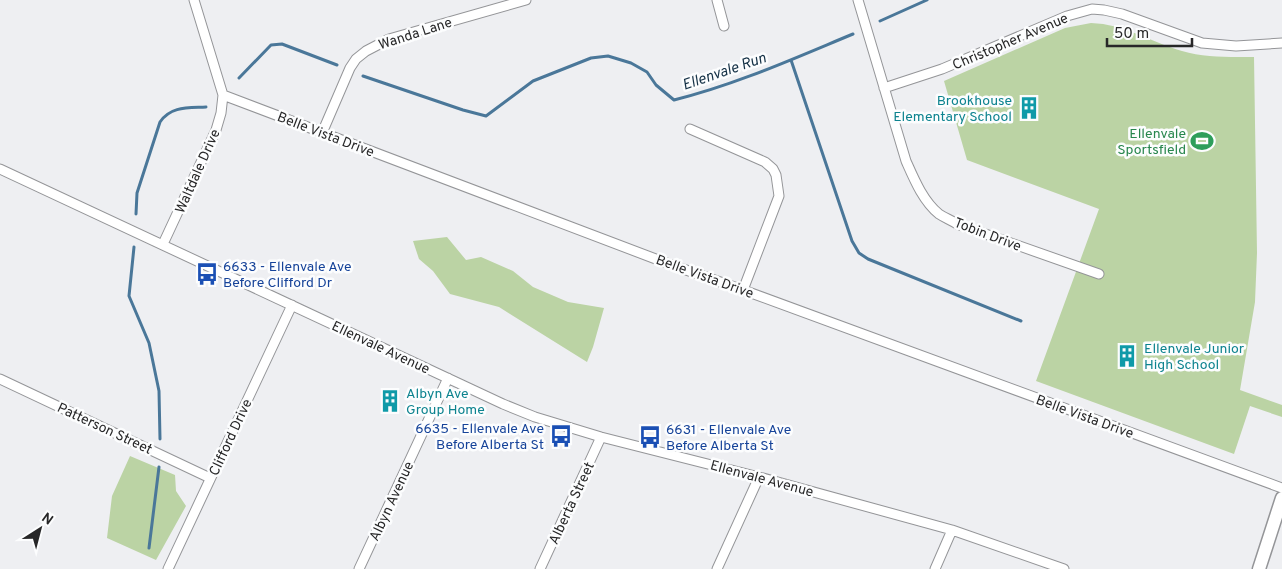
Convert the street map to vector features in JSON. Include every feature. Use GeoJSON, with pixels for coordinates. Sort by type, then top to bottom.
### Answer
{"type":"FeatureCollection","features":[{"type":"Feature","properties":{"kind":"street"},"geometry":{"type":"LineString","coordinates":[[194,0],[222,95]]}},
{"type":"Feature","properties":{"kind":"street","name":"Wanda Lane"},"geometry":{"type":"LineString","coordinates":[[322,133],[350,68],[366,50],[389,39],[526,0]]}},
{"type":"Feature","properties":{"kind":"street"},"geometry":{"type":"LineString","coordinates":[[717,0],[724,26]]}},
{"type":"Feature","properties":{"kind":"street","name":"Tobin Drive"},"geometry":{"type":"LineString","coordinates":[[858,0],[906,161],[916,184],[928,202],[940,214],[957,224],[1099,274]]}},
{"type":"Feature","properties":{"kind":"street","name":"Christopher Avenue"},"geometry":{"type":"LineString","coordinates":[[884,88],[942,69],[1067,16],[1092,9],[1122,14],[1210,44],[1236,46],[1282,43]]}},
{"type":"Feature","properties":{"kind":"street","name":"Belle Vista Drive"},"geometry":{"type":"LineString","coordinates":[[222,95],[669,264],[1282,488]]}},
{"type":"Feature","properties":{"kind":"street","name":"Waltdale Drive"},"geometry":{"type":"LineString","coordinates":[[163,244],[216,130],[221,113],[222,95]]}},
{"type":"Feature","properties":{"kind":"street"},"geometry":{"type":"LineString","coordinates":[[690,129],[765,162],[773,169],[776,175],[779,196],[743,290]]}},
{"type":"Feature","properties":{"kind":"street","name":"Ellenvale Avenue"},"geometry":{"type":"LineString","coordinates":[[0,169],[535,417],[602,437],[759,477],[952,530],[1064,569]]}},
{"type":"Feature","properties":{"kind":"street","name":"Clifford Drive"},"geometry":{"type":"LineString","coordinates":[[168,569],[292,305]]}},
{"type":"Feature","properties":{"kind":"street","name":"Albyn Avenue"},"geometry":{"type":"LineString","coordinates":[[359,569],[448,378]]}},
{"type":"Feature","properties":{"kind":"street","name":"Patterson Street"},"geometry":{"type":"LineString","coordinates":[[0,379],[210,478]]}},
{"type":"Feature","properties":{"kind":"street","name":"Alberta Street"},"geometry":{"type":"LineString","coordinates":[[540,569],[602,437]]}},
{"type":"Feature","properties":{"kind":"street"},"geometry":{"type":"LineString","coordinates":[[717,569],[759,477]]}},
{"type":"Feature","properties":{"kind":"street"},"geometry":{"type":"LineString","coordinates":[[1259,569],[1282,498]]}},
{"type":"Feature","properties":{"kind":"street"},"geometry":{"type":"LineString","coordinates":[[935,569],[952,530]]}},
{"type":"Feature","properties":{"kind":"green space"},"geometry":{"type":"Polygon","coordinates":[[[1091,23],[1126,30],[1171,47],[1200,55],[1254,57],[1257,253],[1255,302],[1240,390],[1282,405],[1282,417],[1250,406],[1234,454],[1036,381],[1099,209],[967,160],[944,81],[1065,28],[1091,23]]]}},
{"type":"Feature","properties":{"kind":"green space"},"geometry":{"type":"Polygon","coordinates":[[[447,237],[466,260],[481,257],[513,271],[533,287],[568,302],[604,308],[587,362],[499,307],[450,294],[433,271],[419,259],[413,241],[447,237]]]}},
{"type":"Feature","properties":{"kind":"green space"},"geometry":{"type":"Polygon","coordinates":[[[130,456],[175,475],[176,491],[186,506],[156,560],[107,538],[112,496],[130,456]]]}},
{"type":"Feature","properties":{"kind":"waterway","name":"Ellenvale Run"},"geometry":{"type":"LineString","coordinates":[[880,21],[927,0]]}},
{"type":"Feature","properties":{"kind":"waterway","name":"Ellenvale Run"},"geometry":{"type":"LineString","coordinates":[[363,76],[486,116],[533,81],[591,58],[608,56],[631,63],[647,72],[656,85],[674,100],[742,79],[853,34]]}},
{"type":"Feature","properties":{"kind":"waterway","name":"Ellenvale Run"},"geometry":{"type":"LineString","coordinates":[[239,78],[271,45],[282,44],[337,65]]}},
{"type":"Feature","properties":{"kind":"waterway"},"geometry":{"type":"LineString","coordinates":[[791,60],[852,241],[859,253],[868,259],[1021,321]]}},
{"type":"Feature","properties":{"kind":"waterway","name":"Ellenvale Run"},"geometry":{"type":"LineString","coordinates":[[136,214],[137,193],[160,122],[175,110],[206,107]]}},
{"type":"Feature","properties":{"kind":"waterway","name":"Ellenvale Run"},"geometry":{"type":"LineString","coordinates":[[134,247],[129,296],[149,343],[159,391],[160,439]]}},
{"type":"Feature","properties":{"kind":"waterway","name":"Ellenvale Run"},"geometry":{"type":"LineString","coordinates":[[149,548],[159,467]]}},
{"type":"Feature","properties":{"kind":"place","name":"Brookhouse Elementary School"},"geometry":{"type":"Point","coordinates":[1029,108]}},
{"type":"Feature","properties":{"kind":"place","name":"Ellenvale Sportsfield"},"geometry":{"type":"Point","coordinates":[1202,141]}},
{"type":"Feature","properties":{"kind":"place","name":"6633 - Ellenvale Ave Before Clifford Dr"},"geometry":{"type":"Point","coordinates":[207,274]}},
{"type":"Feature","properties":{"kind":"place","name":"Ellenvale Junior High School"},"geometry":{"type":"Point","coordinates":[1127,356]}},
{"type":"Feature","properties":{"kind":"place","name":"Albyn Ave Group Home"},"geometry":{"type":"Point","coordinates":[390,401]}},
{"type":"Feature","properties":{"kind":"place","name":"6635 - Ellenvale Ave Before Alberta St"},"geometry":{"type":"Point","coordinates":[561,436]}},
{"type":"Feature","properties":{"kind":"place","name":"6631 - Ellenvale Ave Before Alberta St"},"geometry":{"type":"Point","coordinates":[650,437]}}]}
